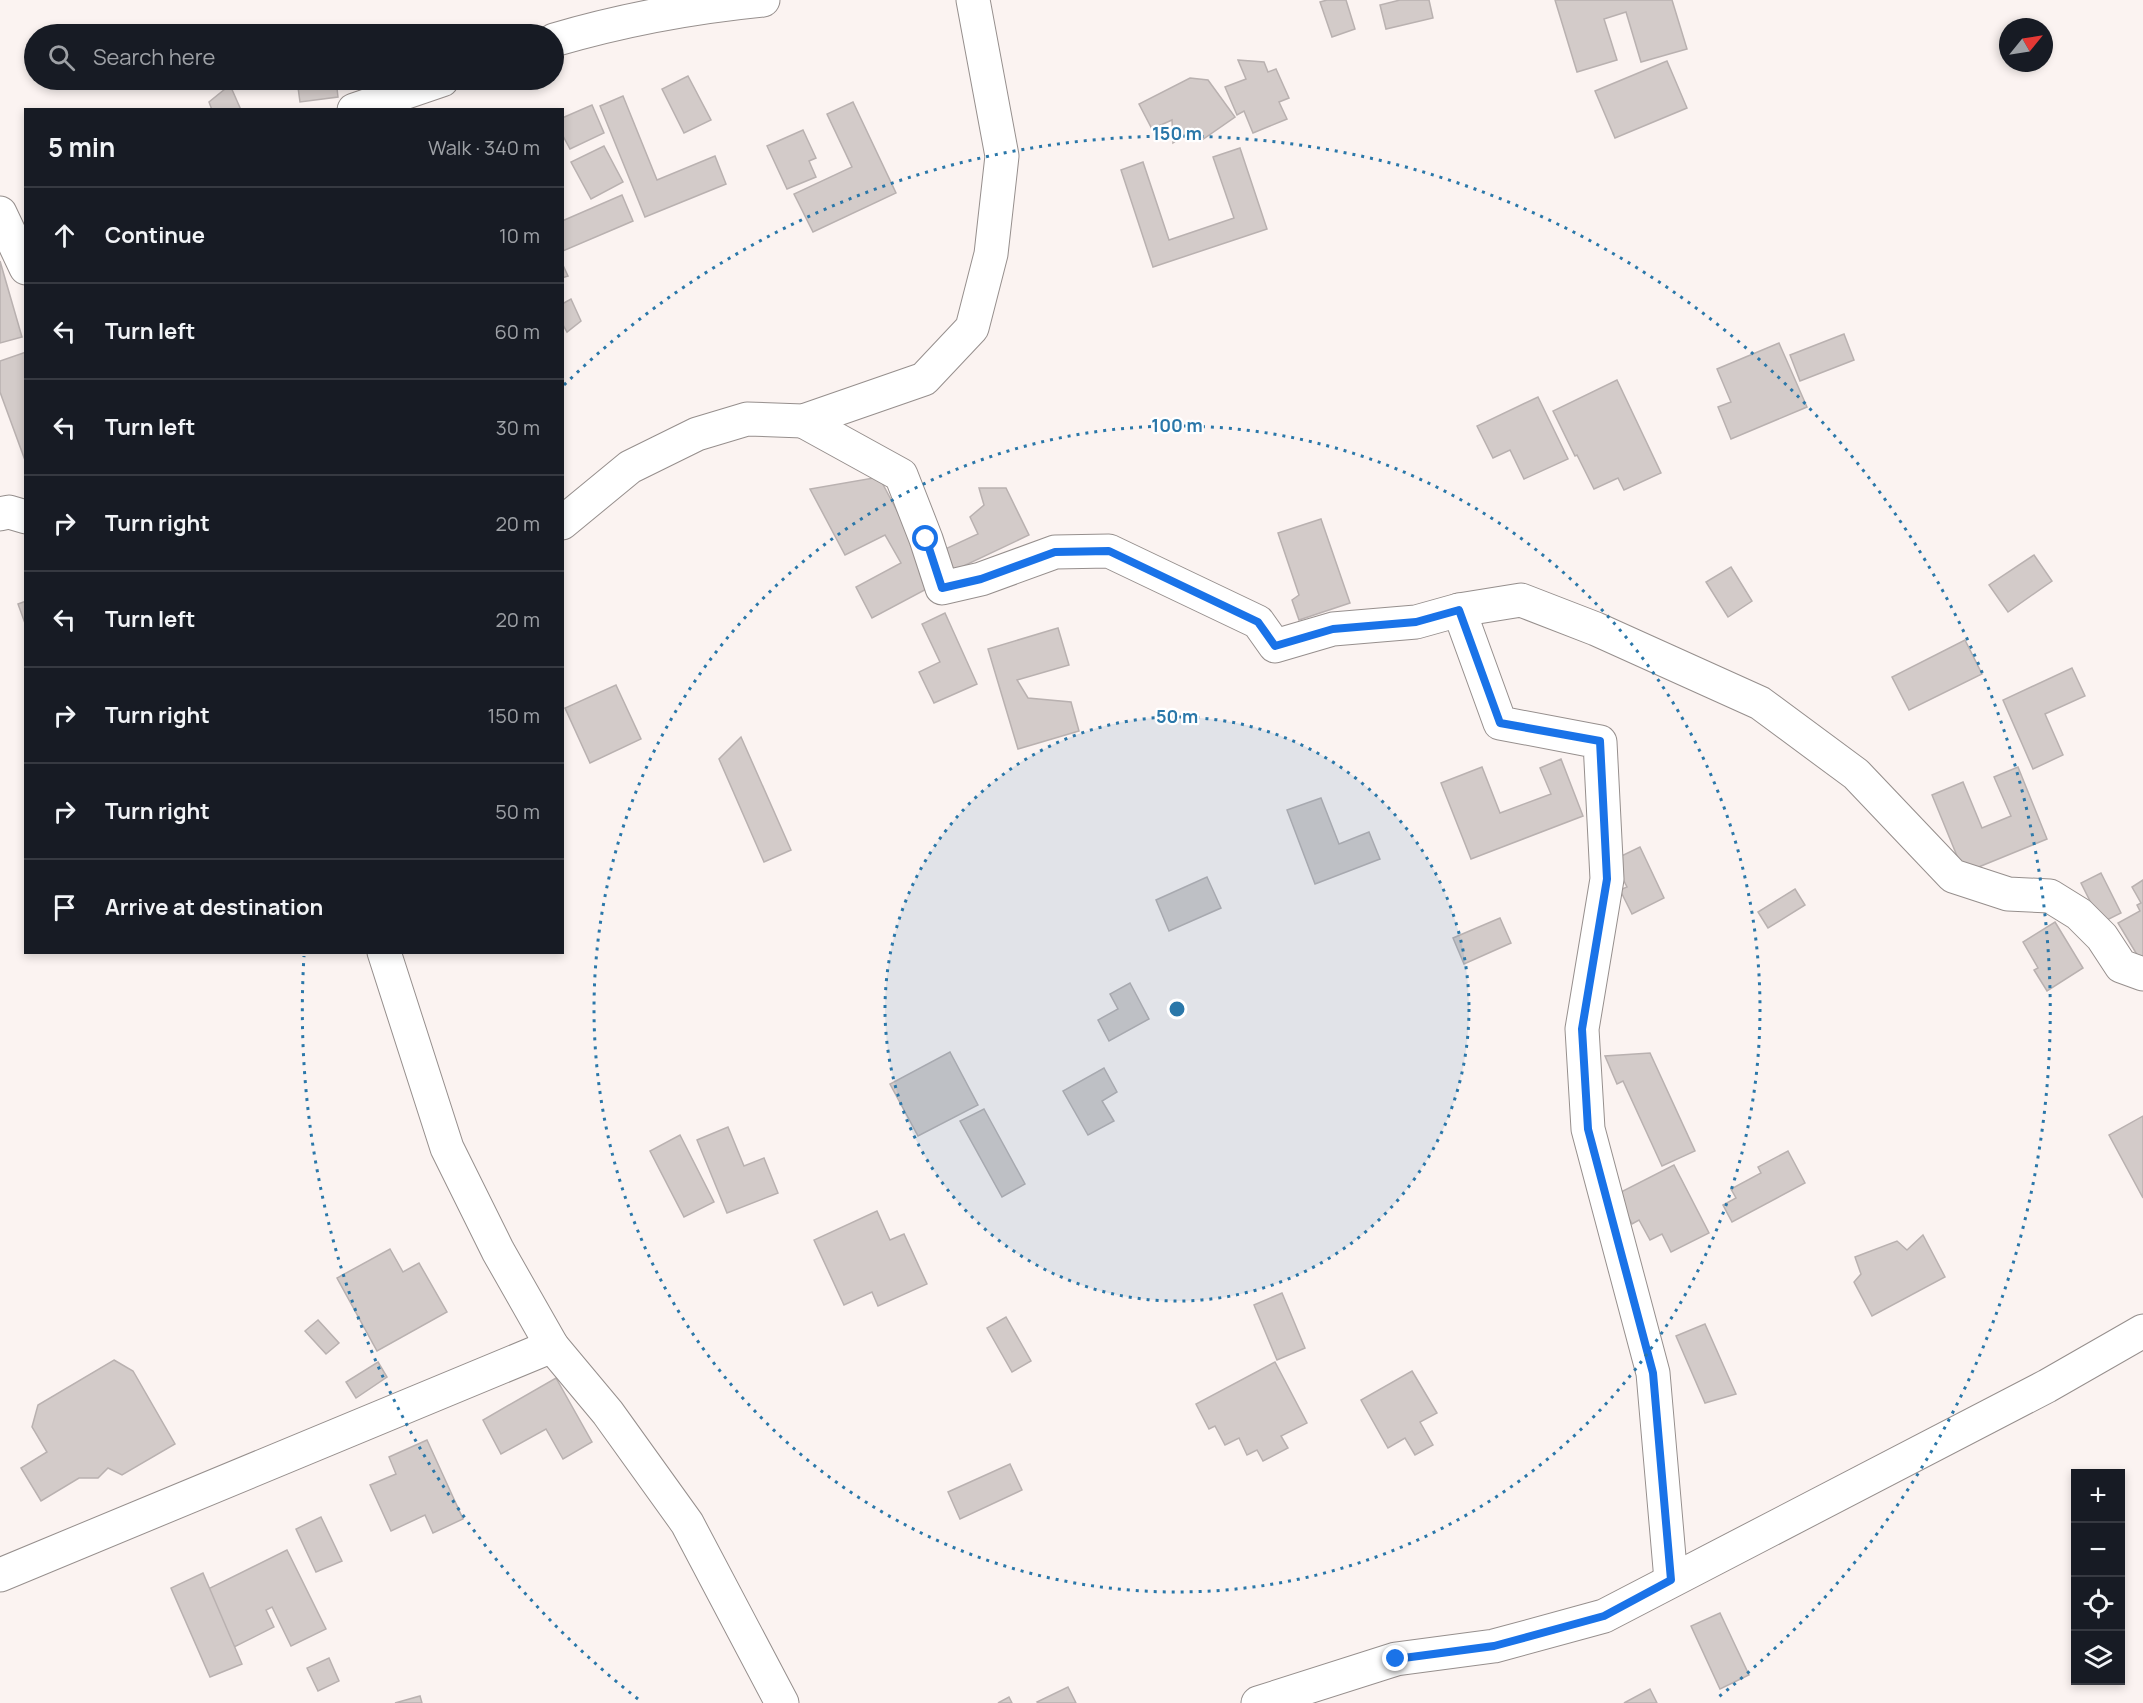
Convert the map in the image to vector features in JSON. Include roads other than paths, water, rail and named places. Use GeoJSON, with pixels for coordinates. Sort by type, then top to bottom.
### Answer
{"type":"FeatureCollection","features":[{"type":"Feature","properties":{"kind":"street"},"geometry":{"type":"LineString","coordinates":[[564,37],[635,19],[700,6],[763,0]]}},
{"type":"Feature","properties":{"kind":"street"},"geometry":{"type":"LineString","coordinates":[[564,521],[630,466],[697,434],[747,419],[803,420],[924,379],[972,328],[991,254],[1002,156],[973,0]]}},
{"type":"Feature","properties":{"kind":"street"},"geometry":{"type":"LineString","coordinates":[[360,108],[413,90]]}},
{"type":"Feature","properties":{"kind":"street"},"geometry":{"type":"LineString","coordinates":[[12,222],[24,261]]}},
{"type":"Feature","properties":{"kind":"street"},"geometry":{"type":"LineString","coordinates":[[803,420],[901,475],[942,588],[981,579],[1055,552],[1109,551],[1258,622],[1275,646],[1333,629],[1416,622],[1459,610],[1521,600],[1596,629],[1760,703],[1856,774],[1953,876],[2008,894],[2050,896],[2079,914],[2102,937],[2121,966],[2143,974]]}},
{"type":"Feature","properties":{"kind":"street"},"geometry":{"type":"LineString","coordinates":[[0,514],[9,512],[24,516]]}},
{"type":"Feature","properties":{"kind":"street"},"geometry":{"type":"LineString","coordinates":[[1459,610],[1500,723],[1600,741],[1607,879],[1582,1029],[1588,1129],[1653,1373],[1671,1580]]}},
{"type":"Feature","properties":{"kind":"street"},"geometry":{"type":"LineString","coordinates":[[385,954],[447,1148],[498,1251],[552,1346],[608,1413],[687,1523],[782,1703]]}},
{"type":"Feature","properties":{"kind":"street"},"geometry":{"type":"LineString","coordinates":[[1258,1703],[1396,1659],[1494,1646],[1604,1616],[2047,1386],[2143,1331]]}},
{"type":"Feature","properties":{"kind":"street"},"geometry":{"type":"LineString","coordinates":[[0,1575],[552,1346]]}}]}
